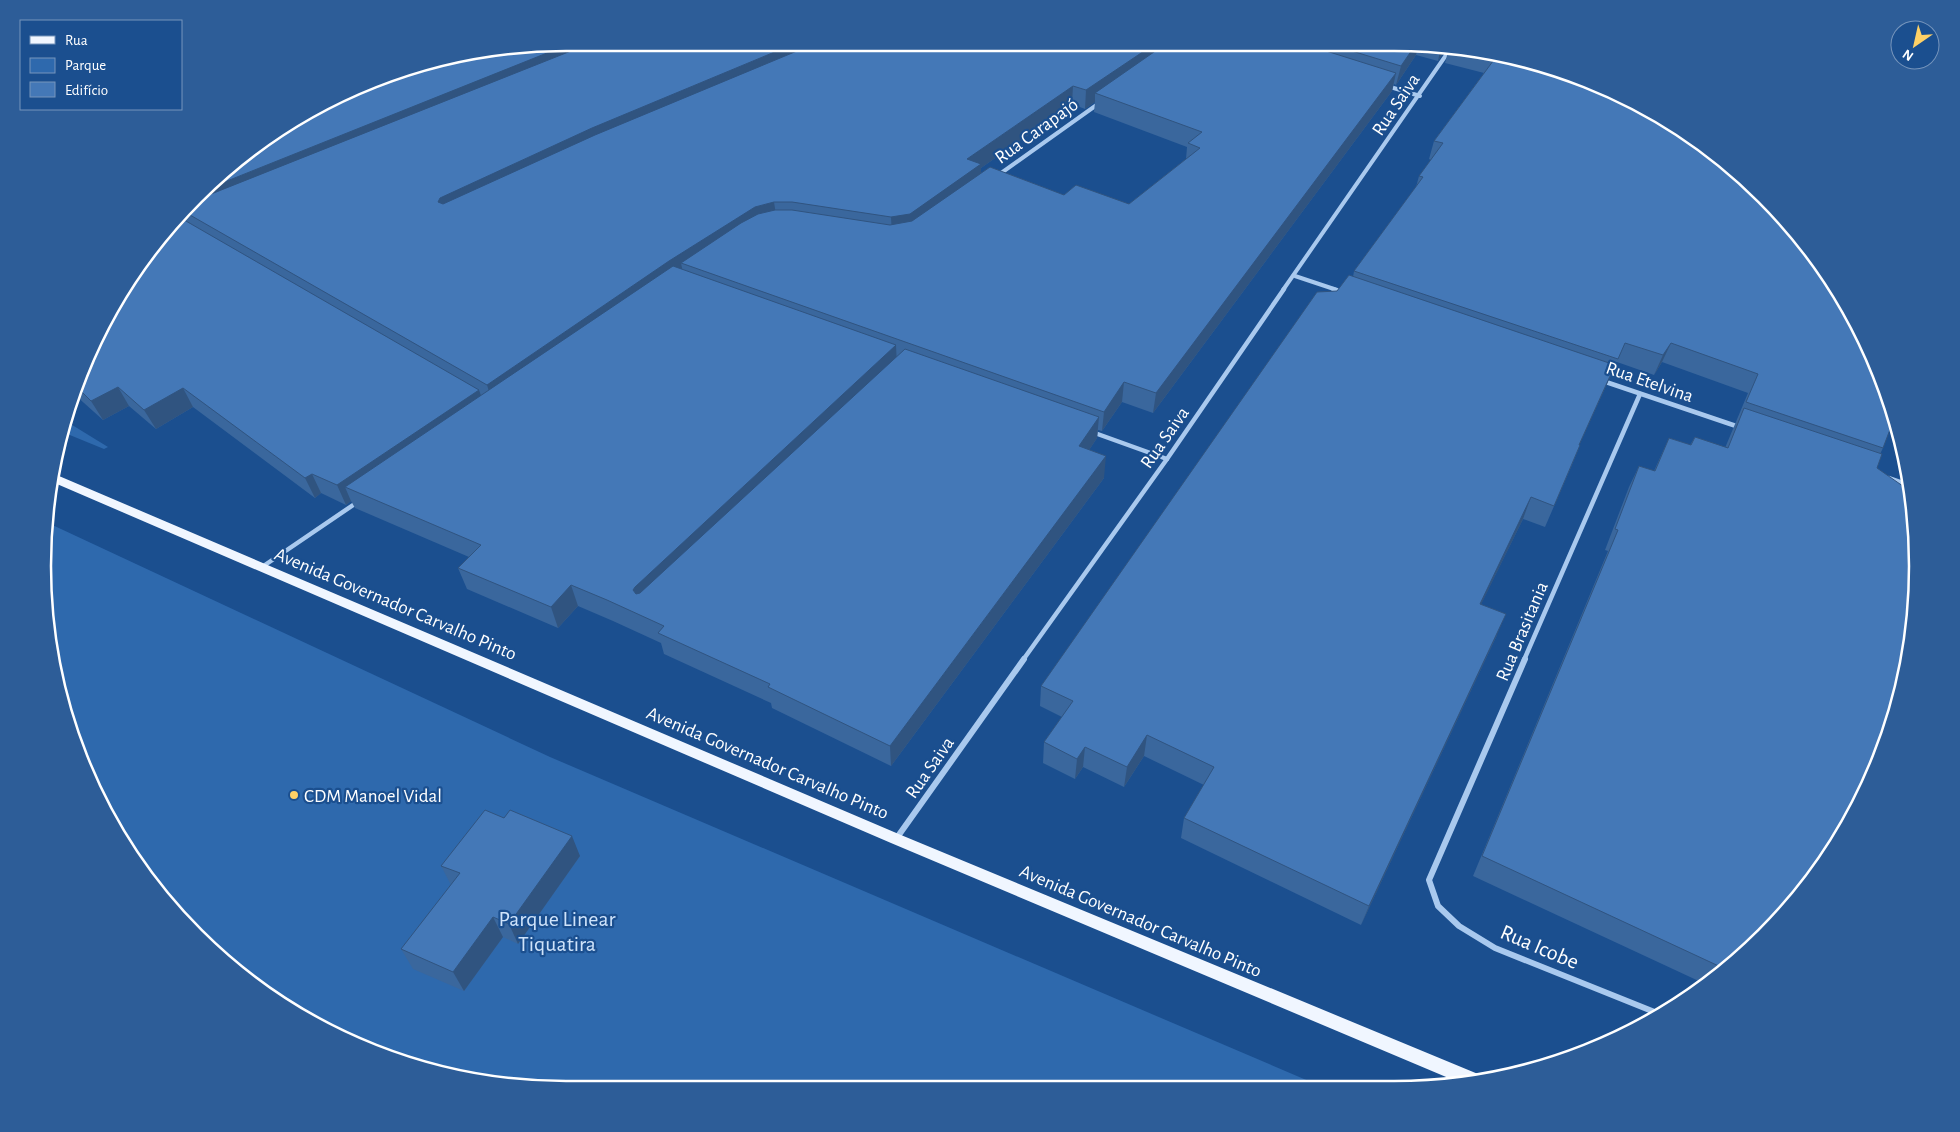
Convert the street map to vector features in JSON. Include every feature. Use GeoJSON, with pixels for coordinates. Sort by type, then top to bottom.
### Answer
{"type":"FeatureCollection","features":[{"type":"Feature","properties":{"kind":"main road","name":"Avenida Governador Carvalho Pinto"},"geometry":{"type":"LineString","coordinates":[[59,480],[896,839],[1462,1076]]}},
{"type":"Feature","properties":{"kind":"street","name":"Rua Saiva"},"geometry":{"type":"LineString","coordinates":[[896,839],[1167,459],[1420,96],[1447,54]]}},
{"type":"Feature","properties":{"kind":"street"},"geometry":{"type":"LineString","coordinates":[[1383,84],[1420,96]]}},
{"type":"Feature","properties":{"kind":"street","name":"Rua Carapajó"},"geometry":{"type":"LineString","coordinates":[[990,181],[1100,102]]}},
{"type":"Feature","properties":{"kind":"street"},"geometry":{"type":"LineString","coordinates":[[1295,276],[1351,295]]}},
{"type":"Feature","properties":{"kind":"street","name":"Rua Etelvina"},"geometry":{"type":"LineString","coordinates":[[1594,378],[1742,428]]}},
{"type":"Feature","properties":{"kind":"street","name":"Rua Brasitania"},"geometry":{"type":"LineString","coordinates":[[1429,880],[1640,394]]}},
{"type":"Feature","properties":{"kind":"street"},"geometry":{"type":"LineString","coordinates":[[1085,430],[1167,459]]}},
{"type":"Feature","properties":{"kind":"street"},"geometry":{"type":"LineString","coordinates":[[1882,476],[1901,482]]}},
{"type":"Feature","properties":{"kind":"street"},"geometry":{"type":"LineString","coordinates":[[262,567],[366,496]]}},
{"type":"Feature","properties":{"kind":"street","name":"Rua Icobe"},"geometry":{"type":"LineString","coordinates":[[1429,880],[1438,906],[1459,926],[1495,948],[1652,1011]]}},
{"type":"Feature","properties":{"kind":"green space"},"geometry":{"type":"Polygon","coordinates":[[[72,425],[108,447],[104,449],[69,435],[72,425]]]}},
{"type":"Feature","properties":{"kind":"green space","name":"Parque Linear Tiquatira"},"geometry":{"type":"Polygon","coordinates":[[[53,525],[550,757],[1309,1081],[532,1080],[466,1071],[433,1063],[369,1042],[338,1028],[280,994],[227,953],[179,905],[138,852],[120,823],[90,763],[69,699],[61,666],[52,600],[53,525]]]}},
{"type":"Feature","properties":{"kind":"building"},"geometry":{"type":"Polygon","coordinates":[[[551,51],[223,183],[280,138],[338,104],[369,90],[433,69],[466,61],[532,52],[551,51]]]}},
{"type":"Feature","properties":{"kind":"building"},"geometry":{"type":"Polygon","coordinates":[[[571,51],[777,51],[592,128],[440,198],[438,202],[443,204],[595,135],[797,51],[1144,51],[1086,90],[1073,86],[967,159],[981,164],[910,214],[891,217],[792,202],[774,202],[755,207],[669,261],[487,385],[190,215],[210,194],[571,51]]]}},
{"type":"Feature","properties":{"kind":"building"},"geometry":{"type":"Polygon","coordinates":[[[1155,51],[1326,51],[1396,73],[1156,393],[1124,382],[1104,412],[681,263],[741,223],[758,214],[775,210],[792,210],[890,225],[912,221],[990,167],[1064,195],[1076,185],[1129,204],[1200,148],[1188,143],[1202,132],[1095,93],[1155,51]]]}},
{"type":"Feature","properties":{"kind":"building"},"geometry":{"type":"Polygon","coordinates":[[[1352,51],[1411,51],[1401,66],[1352,51]]]}},
{"type":"Feature","properties":{"kind":"building"},"geometry":{"type":"Polygon","coordinates":[[[1493,61],[1527,69],[1591,90],[1622,104],[1680,138],[1733,179],[1758,202],[1781,227],[1822,280],[1856,338],[1870,369],[1890,430],[1883,448],[1746,402],[1758,374],[1671,343],[1663,355],[1625,343],[1618,359],[1354,271],[1423,177],[1419,176],[1443,143],[1434,141],[1493,61]]]}},
{"type":"Feature","properties":{"kind":"building"},"geometry":{"type":"Polygon","coordinates":[[[185,220],[479,390],[337,485],[312,474],[305,478],[183,388],[144,410],[118,387],[91,401],[82,392],[104,338],[138,280],[185,220]]]}},
{"type":"Feature","properties":{"kind":"building"},"geometry":{"type":"Polygon","coordinates":[[[673,266],[896,345],[635,587],[633,590],[636,594],[640,593],[905,349],[1099,417],[1079,446],[1106,456],[890,746],[768,687],[770,684],[658,633],[664,626],[571,585],[551,607],[458,568],[481,545],[345,487],[673,266]]]}},
{"type":"Feature","properties":{"kind":"building"},"geometry":{"type":"Polygon","coordinates":[[[1349,275],[1615,365],[1554,506],[1531,497],[1480,604],[1506,614],[1369,906],[1184,818],[1214,767],[1147,735],[1127,767],[1085,747],[1077,759],[1044,742],[1073,701],[1041,686],[1317,292],[1337,291],[1349,275]]]}},
{"type":"Feature","properties":{"kind":"building"},"geometry":{"type":"Polygon","coordinates":[[[1744,408],[1882,454],[1877,468],[1902,485],[1908,532],[1909,566],[1908,600],[1899,666],[1881,731],[1870,763],[1856,794],[1822,852],[1802,879],[1758,930],[1718,965],[1482,856],[1618,530],[1615,529],[1639,466],[1655,471],[1669,438],[1691,445],[1695,437],[1728,448],[1744,408]]]}},
{"type":"Feature","properties":{"kind":"building"},"geometry":{"type":"Polygon","coordinates":[[[485,810],[504,818],[510,810],[572,836],[509,924],[493,917],[453,972],[401,949],[460,873],[441,866],[485,810]]]}},
{"type":"Feature","properties":{"kind":"place","name":"CDM Manoel Vidal"},"geometry":{"type":"Point","coordinates":[294,795]}}]}
